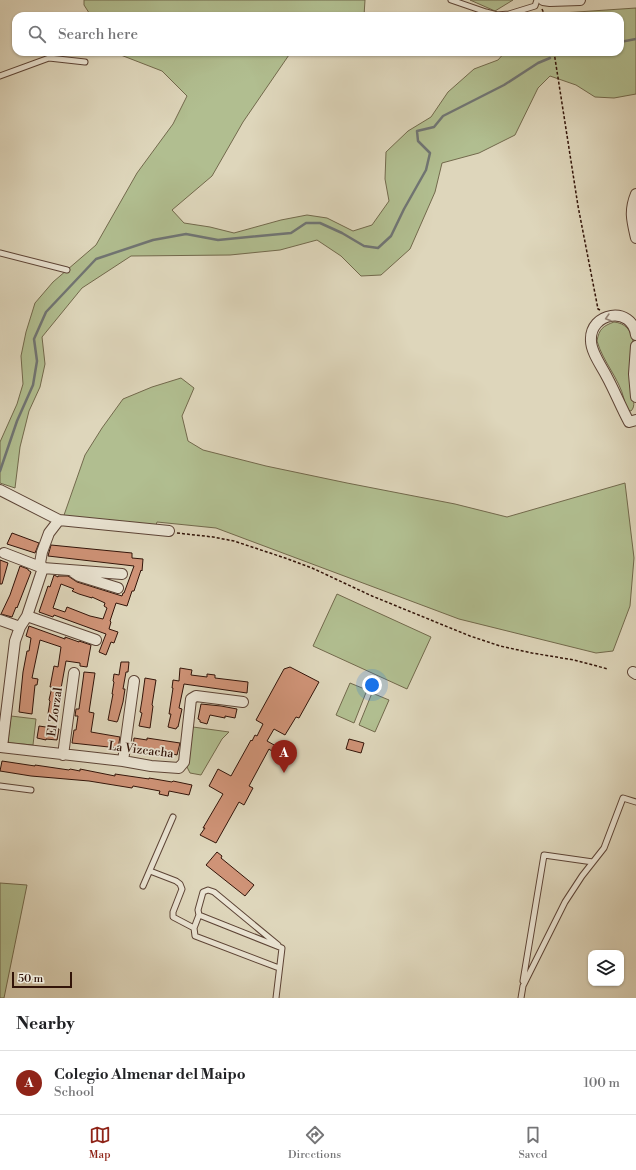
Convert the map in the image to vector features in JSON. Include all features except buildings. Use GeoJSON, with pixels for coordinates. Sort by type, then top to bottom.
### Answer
{"type":"FeatureCollection","features":[{"type":"Feature","properties":{"kind":"street"},"geometry":{"type":"LineString","coordinates":[[543,0],[550,2],[580,0]]}},
{"type":"Feature","properties":{"kind":"street"},"geometry":{"type":"LineString","coordinates":[[636,194],[633,200],[631,213],[636,238]]}},
{"type":"Feature","properties":{"kind":"street"},"geometry":{"type":"LineString","coordinates":[[632,421],[594,351],[591,341],[594,326],[607,317],[616,316],[625,318],[636,330]]}},
{"type":"Feature","properties":{"kind":"street"},"geometry":{"type":"LineString","coordinates":[[636,346],[634,374],[636,397]]}},
{"type":"Feature","properties":{"kind":"street"},"geometry":{"type":"LineString","coordinates":[[0,490],[59,520],[169,531]]}},
{"type":"Feature","properties":{"kind":"street"},"geometry":{"type":"LineString","coordinates":[[1,747],[15,641],[20,627],[27,616],[43,568],[40,563],[42,552],[49,533],[59,520]]}},
{"type":"Feature","properties":{"kind":"street"},"geometry":{"type":"LineString","coordinates":[[4,553],[43,568],[122,574]]}},
{"type":"Feature","properties":{"kind":"street"},"geometry":{"type":"LineString","coordinates":[[69,570],[79,576],[118,588]]}},
{"type":"Feature","properties":{"kind":"street"},"geometry":{"type":"LineString","coordinates":[[27,616],[96,640]]}},
{"type":"Feature","properties":{"kind":"street"},"geometry":{"type":"LineString","coordinates":[[0,620],[20,627]]}},
{"type":"Feature","properties":{"kind":"street","name":"El Zorzal"},"geometry":{"type":"LineString","coordinates":[[63,755],[74,674]]}},
{"type":"Feature","properties":{"kind":"street"},"geometry":{"type":"LineString","coordinates":[[123,761],[134,681]]}},
{"type":"Feature","properties":{"kind":"street","name":"La Vizcacha"},"geometry":{"type":"LineString","coordinates":[[1,747],[123,761],[151,766],[179,768],[184,762],[191,699],[196,696],[243,702]]}},
{"type":"Feature","properties":{"kind":"lane"},"geometry":{"type":"LineString","coordinates":[[451,0],[486,12]]}},
{"type":"Feature","properties":{"kind":"lane"},"geometry":{"type":"LineString","coordinates":[[516,12],[535,6],[537,0]]}},
{"type":"Feature","properties":{"kind":"lane"},"geometry":{"type":"LineString","coordinates":[[0,76],[49,58],[85,62]]}},
{"type":"Feature","properties":{"kind":"lane"},"geometry":{"type":"LineString","coordinates":[[0,253],[67,270]]}},
{"type":"Feature","properties":{"kind":"lane"},"geometry":{"type":"LineString","coordinates":[[0,786],[31,790]]}},
{"type":"Feature","properties":{"kind":"lane"},"geometry":{"type":"LineString","coordinates":[[523,986],[565,902],[604,848],[623,798],[636,802]]}},
{"type":"Feature","properties":{"kind":"lane"},"geometry":{"type":"LineString","coordinates":[[143,886],[173,817]]}},
{"type":"Feature","properties":{"kind":"lane"},"geometry":{"type":"LineString","coordinates":[[521,998],[544,855],[593,862]]}},
{"type":"Feature","properties":{"kind":"lane"},"geometry":{"type":"LineString","coordinates":[[150,871],[180,884],[182,888],[173,912],[173,917],[194,928]]}},
{"type":"Feature","properties":{"kind":"lane"},"geometry":{"type":"LineString","coordinates":[[279,968],[195,936],[194,928],[199,915],[198,910],[203,892],[208,890],[214,892],[282,948]]}},
{"type":"Feature","properties":{"kind":"lane"},"geometry":{"type":"LineString","coordinates":[[199,915],[282,948]]}},
{"type":"Feature","properties":{"kind":"lane"},"geometry":{"type":"LineString","coordinates":[[276,998],[282,948]]}},
{"type":"Feature","properties":{"kind":"path"},"geometry":{"type":"LineString","coordinates":[[555,56],[578,206],[598,309],[607,317]]}},
{"type":"Feature","properties":{"kind":"path"},"geometry":{"type":"LineString","coordinates":[[169,531],[234,541],[312,568],[372,596],[470,636],[500,646],[574,660],[608,669]]}},
{"type":"Feature","properties":{"kind":"green space"},"geometry":{"type":"Polygon","coordinates":[[[84,0],[365,0],[364,12],[88,12],[84,5],[84,0]]]}},
{"type":"Feature","properties":{"kind":"green space"},"geometry":{"type":"Polygon","coordinates":[[[470,0],[513,0],[495,11],[470,0]]]}},
{"type":"Feature","properties":{"kind":"green space"},"geometry":{"type":"Polygon","coordinates":[[[636,8],[636,94],[614,98],[595,97],[576,85],[550,76],[538,88],[515,135],[479,153],[442,163],[435,192],[410,249],[381,275],[361,276],[341,256],[317,240],[280,250],[230,255],[131,256],[82,288],[42,337],[45,364],[40,387],[29,411],[20,447],[15,488],[0,483],[0,442],[17,404],[23,384],[21,356],[26,332],[35,303],[53,282],[96,245],[137,173],[173,124],[187,96],[162,71],[123,56],[288,56],[243,122],[212,176],[172,210],[184,223],[234,233],[281,220],[307,215],[327,218],[353,231],[372,225],[389,201],[385,179],[386,152],[408,131],[431,117],[448,92],[474,69],[498,60],[502,56],[624,56],[624,12],[577,12],[636,8]]]}},
{"type":"Feature","properties":{"kind":"green space"},"geometry":{"type":"Polygon","coordinates":[[[614,322],[627,328],[633,341],[631,380],[634,405],[631,411],[627,410],[625,407],[622,391],[603,356],[597,341],[602,328],[614,322]]]}},
{"type":"Feature","properties":{"kind":"green space"},"geometry":{"type":"Polygon","coordinates":[[[181,378],[194,388],[182,416],[188,441],[203,450],[266,466],[455,504],[507,517],[625,483],[634,558],[630,606],[613,651],[596,653],[459,619],[216,528],[157,522],[155,528],[63,518],[85,455],[123,399],[152,387],[181,378]]]}},
{"type":"Feature","properties":{"kind":"green space"},"geometry":{"type":"Polygon","coordinates":[[[337,594],[431,637],[407,689],[313,646],[337,594]]]}},
{"type":"Feature","properties":{"kind":"green space"},"geometry":{"type":"Polygon","coordinates":[[[350,683],[367,690],[354,723],[336,715],[350,683]]]}},
{"type":"Feature","properties":{"kind":"green space"},"geometry":{"type":"Polygon","coordinates":[[[372,693],[389,700],[375,732],[359,725],[372,693]]]}},
{"type":"Feature","properties":{"kind":"green space"},"geometry":{"type":"Polygon","coordinates":[[[11,716],[36,719],[33,745],[10,743],[8,741],[11,716]]]}},
{"type":"Feature","properties":{"kind":"green space"},"geometry":{"type":"Polygon","coordinates":[[[193,727],[229,732],[222,739],[201,775],[190,773],[187,767],[193,727]]]}},
{"type":"Feature","properties":{"kind":"green space"},"geometry":{"type":"Polygon","coordinates":[[[0,883],[27,885],[4,998],[0,998],[0,883]]]}},
{"type":"Feature","properties":{"kind":"waterway"},"geometry":{"type":"LineString","coordinates":[[624,41],[636,39]]}},
{"type":"Feature","properties":{"kind":"waterway"},"geometry":{"type":"LineString","coordinates":[[0,471],[17,421],[33,385],[37,361],[34,339],[46,312],[96,259],[153,240],[186,234],[218,240],[291,233],[306,223],[320,223],[342,233],[364,246],[378,248],[391,236],[426,170],[430,153],[418,141],[417,131],[434,127],[443,116],[504,85],[538,63],[550,58]]}},
{"type":"Feature","properties":{"kind":"place","name":"Colegio Almenar del Maipo"},"geometry":{"type":"Point","coordinates":[284,773]}}]}
